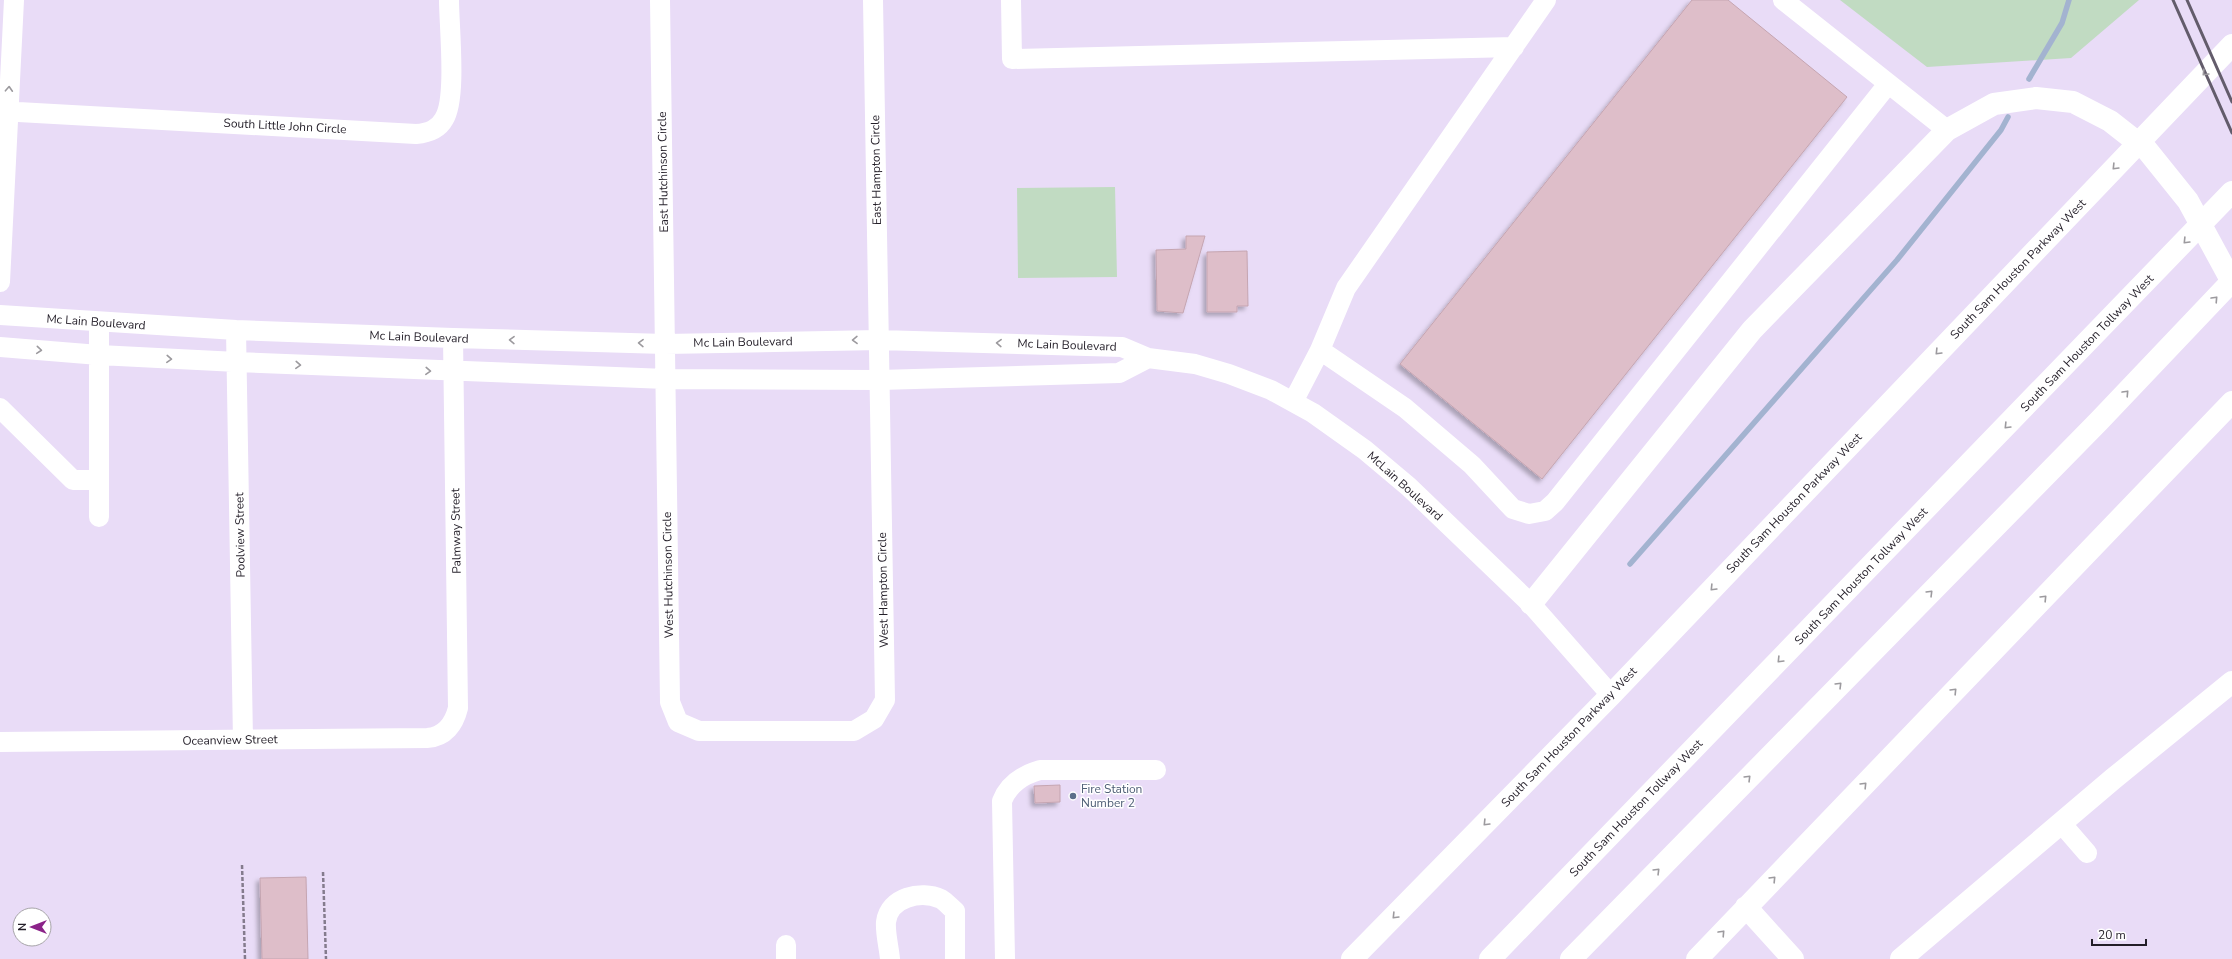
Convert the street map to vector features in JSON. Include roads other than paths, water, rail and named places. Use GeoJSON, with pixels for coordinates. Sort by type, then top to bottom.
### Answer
{"type":"FeatureCollection","features":[{"type":"Feature","properties":{"kind":"main road","name":"South Sam Houston Parkway West"},"geometry":{"type":"LineString","coordinates":[[1352,959],[1611,695],[2232,45]]}},
{"type":"Feature","properties":{"kind":"main road"},"geometry":{"type":"LineString","coordinates":[[1531,604],[1752,330],[1946,130],[1994,104],[2036,98],[2073,102],[2110,121],[2148,150],[2188,201],[2232,282],[2099,421],[1571,959]]}},
{"type":"Feature","properties":{"kind":"main road","name":"South Sam Houston Tollway West"},"geometry":{"type":"LineString","coordinates":[[1490,959],[2054,378],[2232,192]]}},
{"type":"Feature","properties":{"kind":"main road"},"geometry":{"type":"LineString","coordinates":[[1697,959],[2232,402]]}},
{"type":"Feature","properties":{"kind":"main road"},"geometry":{"type":"LineString","coordinates":[[1901,959],[2061,823],[2232,682]]}},
{"type":"Feature","properties":{"kind":"main road"},"geometry":{"type":"LineString","coordinates":[[1477,959],[1560,886]]}},
{"type":"Feature","properties":{"kind":"main road"},"geometry":{"type":"LineString","coordinates":[[1580,959],[1640,887]]}},
{"type":"Feature","properties":{"kind":"main road"},"geometry":{"type":"LineString","coordinates":[[1746,907],[1793,959]]}},
{"type":"Feature","properties":{"kind":"street"},"geometry":{"type":"LineString","coordinates":[[0,282],[4,111],[14,0]]}},
{"type":"Feature","properties":{"kind":"street","name":"South Little John Circle"},"geometry":{"type":"LineString","coordinates":[[4,111],[416,134],[429,132],[442,122],[448,112],[450,104],[449,0]]}},
{"type":"Feature","properties":{"kind":"street","name":"East Hutchinson Circle"},"geometry":{"type":"LineString","coordinates":[[660,0],[665,344]]}},
{"type":"Feature","properties":{"kind":"street","name":"East Hampton Circle"},"geometry":{"type":"LineString","coordinates":[[873,0],[879,340]]}},
{"type":"Feature","properties":{"kind":"street"},"geometry":{"type":"LineString","coordinates":[[1011,0],[1012,59],[1514,47]]}},
{"type":"Feature","properties":{"kind":"street"},"geometry":{"type":"LineString","coordinates":[[1292,402],[1320,350],[1346,288],[1546,0]]}},
{"type":"Feature","properties":{"kind":"street"},"geometry":{"type":"LineString","coordinates":[[1782,0],[1946,130]]}},
{"type":"Feature","properties":{"kind":"street"},"geometry":{"type":"LineString","coordinates":[[1320,350],[1405,408],[1472,465],[1513,509],[1529,514],[1545,512],[1555,502],[1888,84]]}},
{"type":"Feature","properties":{"kind":"street","name":"Mc Lain Boulevard"},"geometry":{"type":"LineString","coordinates":[[0,315],[236,330],[453,338],[665,344],[879,340],[1122,347],[1148,358]]}},
{"type":"Feature","properties":{"kind":"street"},"geometry":{"type":"LineString","coordinates":[[99,517],[100,322]]}},
{"type":"Feature","properties":{"kind":"street","name":"Poolview Street"},"geometry":{"type":"LineString","coordinates":[[236,330],[243,740]]}},
{"type":"Feature","properties":{"kind":"street","name":"Palmway Street"},"geometry":{"type":"LineString","coordinates":[[453,338],[458,708],[453,722]]}},
{"type":"Feature","properties":{"kind":"street","name":"West Hampton Circle"},"geometry":{"type":"LineString","coordinates":[[758,730],[854,731],[874,719],[885,700],[879,340]]}},
{"type":"Feature","properties":{"kind":"street","name":"West Hutchinson Circle"},"geometry":{"type":"LineString","coordinates":[[665,344],[670,702],[678,722],[698,731],[758,730]]}},
{"type":"Feature","properties":{"kind":"street"},"geometry":{"type":"LineString","coordinates":[[1030,344],[1031,375]]}},
{"type":"Feature","properties":{"kind":"street"},"geometry":{"type":"LineString","coordinates":[[0,347],[99,355],[236,362],[453,372],[666,379],[880,380],[1119,373],[1148,358]]}},
{"type":"Feature","properties":{"kind":"street","name":"McLain Boulevard"},"geometry":{"type":"LineString","coordinates":[[1148,358],[1195,364],[1229,374],[1271,390],[1313,413],[1365,450],[1409,487],[1531,604],[1611,695]]}},
{"type":"Feature","properties":{"kind":"street"},"geometry":{"type":"LineString","coordinates":[[0,408],[74,480],[99,480]]}},
{"type":"Feature","properties":{"kind":"street","name":"Oceanview Street"},"geometry":{"type":"LineString","coordinates":[[0,742],[433,737],[444,732],[453,722]]}},
{"type":"Feature","properties":{"kind":"street"},"geometry":{"type":"LineString","coordinates":[[1005,959],[1002,801],[1011,786],[1028,774],[1040,770],[1156,770]]}},
{"type":"Feature","properties":{"kind":"street"},"geometry":{"type":"LineString","coordinates":[[2061,823],[2087,853]]}},
{"type":"Feature","properties":{"kind":"street"},"geometry":{"type":"LineString","coordinates":[[890,959],[886,921],[891,909],[903,897],[923,896],[941,899],[955,911],[955,959]]}},
{"type":"Feature","properties":{"kind":"waterway"},"geometry":{"type":"LineString","coordinates":[[2029,79],[2062,23],[2069,0]]}},
{"type":"Feature","properties":{"kind":"waterway"},"geometry":{"type":"LineString","coordinates":[[1630,564],[1897,260],[2001,130],[2008,117]]}},
{"type":"Feature","properties":{"kind":"railway"},"geometry":{"type":"LineString","coordinates":[[2173,0],[2232,133]]}},
{"type":"Feature","properties":{"kind":"railway"},"geometry":{"type":"LineString","coordinates":[[2187,0],[2232,102]]}},
{"type":"Feature","properties":{"kind":"place","name":"Fire Station Number 2"},"geometry":{"type":"Point","coordinates":[1073,796]}}]}
